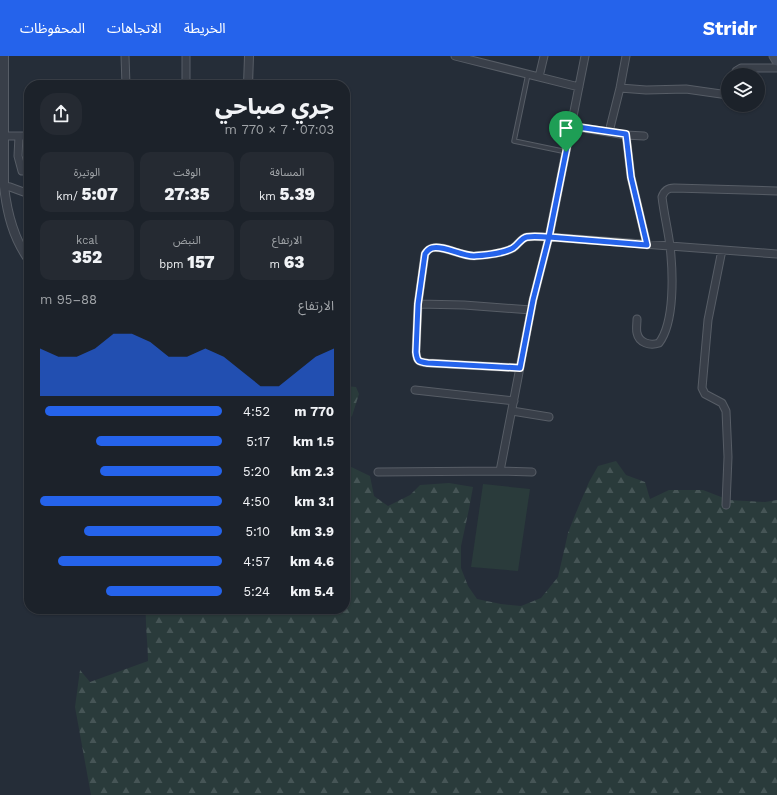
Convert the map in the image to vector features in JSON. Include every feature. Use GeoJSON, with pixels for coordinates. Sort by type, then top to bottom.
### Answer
{"type":"FeatureCollection","features":[{"type":"Feature","properties":{"kind":"main road"},"geometry":{"type":"LineString","coordinates":[[774,56],[777,61]]}},
{"type":"Feature","properties":{"kind":"street"},"geometry":{"type":"LineString","coordinates":[[4,56],[4,186],[6,206],[18,242],[24,252]]}},
{"type":"Feature","properties":{"kind":"street"},"geometry":{"type":"LineString","coordinates":[[125,56],[126,80]]}},
{"type":"Feature","properties":{"kind":"street"},"geometry":{"type":"LineString","coordinates":[[186,56],[186,80]]}},
{"type":"Feature","properties":{"kind":"street"},"geometry":{"type":"LineString","coordinates":[[248,80],[250,56]]}},
{"type":"Feature","properties":{"kind":"street"},"geometry":{"type":"LineString","coordinates":[[456,56],[579,87]]}},
{"type":"Feature","properties":{"kind":"street"},"geometry":{"type":"LineString","coordinates":[[539,77],[544,56]]}},
{"type":"Feature","properties":{"kind":"street"},"geometry":{"type":"LineString","coordinates":[[500,471],[531,310],[549,237],[585,56]]}},
{"type":"Feature","properties":{"kind":"street"},"geometry":{"type":"LineString","coordinates":[[609,132],[626,56]]}},
{"type":"Feature","properties":{"kind":"street"},"geometry":{"type":"LineString","coordinates":[[765,68],[777,68]]}},
{"type":"Feature","properties":{"kind":"street"},"geometry":{"type":"LineString","coordinates":[[620,88],[646,90],[686,89],[721,93]]}},
{"type":"Feature","properties":{"kind":"street"},"geometry":{"type":"LineString","coordinates":[[571,126],[644,136]]}},
{"type":"Feature","properties":{"kind":"street"},"geometry":{"type":"LineString","coordinates":[[626,134],[631,177],[647,245]]}},
{"type":"Feature","properties":{"kind":"street"},"geometry":{"type":"LineString","coordinates":[[4,136],[24,136]]}},
{"type":"Feature","properties":{"kind":"street"},"geometry":{"type":"LineString","coordinates":[[19,136],[18,156],[22,171],[24,171]]}},
{"type":"Feature","properties":{"kind":"street"},"geometry":{"type":"LineString","coordinates":[[4,186],[24,192]]}},
{"type":"Feature","properties":{"kind":"street"},"geometry":{"type":"LineString","coordinates":[[636,319],[636,332],[641,341],[647,344],[659,343],[664,334],[670,310],[672,284],[670,246],[662,198],[667,189],[777,191]]}},
{"type":"Feature","properties":{"kind":"street"},"geometry":{"type":"LineString","coordinates":[[520,368],[419,362],[416,358],[418,304],[425,254],[428,249],[433,247],[441,248],[472,256],[504,251],[514,247],[522,238],[526,237],[549,237],[777,254]]}},
{"type":"Feature","properties":{"kind":"street"},"geometry":{"type":"LineString","coordinates":[[722,250],[708,320],[702,388],[705,394],[722,403],[726,411],[728,457],[726,505]]}},
{"type":"Feature","properties":{"kind":"street"},"geometry":{"type":"LineString","coordinates":[[418,304],[464,305],[531,310]]}},
{"type":"Feature","properties":{"kind":"street"},"geometry":{"type":"LineString","coordinates":[[415,390],[514,401]]}},
{"type":"Feature","properties":{"kind":"street"},"geometry":{"type":"LineString","coordinates":[[512,411],[549,417]]}},
{"type":"Feature","properties":{"kind":"street"},"geometry":{"type":"LineString","coordinates":[[378,472],[532,472]]}},
{"type":"Feature","properties":{"kind":"lane"},"geometry":{"type":"LineString","coordinates":[[528,74],[514,141],[567,152]]}},
{"type":"Feature","properties":{"kind":"green space"},"geometry":{"type":"Polygon","coordinates":[[[350,386],[356,387],[359,394],[352,416],[350,418],[350,386]]]}},
{"type":"Feature","properties":{"kind":"green space"},"geometry":{"type":"Polygon","coordinates":[[[616,461],[626,475],[645,482],[650,499],[669,490],[703,490],[729,500],[765,502],[777,500],[777,795],[91,795],[75,707],[80,670],[90,682],[148,661],[146,614],[350,614],[350,466],[370,476],[374,496],[388,506],[410,495],[420,485],[449,483],[473,487],[461,546],[461,568],[468,586],[477,599],[521,606],[541,598],[558,577],[568,533],[589,482],[598,466],[616,461]]]}},
{"type":"Feature","properties":{"kind":"green space"},"geometry":{"type":"Polygon","coordinates":[[[483,484],[530,489],[518,571],[471,567],[483,484]]]}},
{"type":"Feature","properties":{"kind":"route"},"geometry":{"type":"LineString","coordinates":[[566,152],[549,237],[526,237],[522,238],[514,247],[504,251],[472,256],[441,248],[433,247],[428,249],[425,254],[418,304],[416,358],[419,362],[520,368],[533,300],[549,237],[647,245],[631,177],[626,134],[571,126],[566,152]]}}]}
